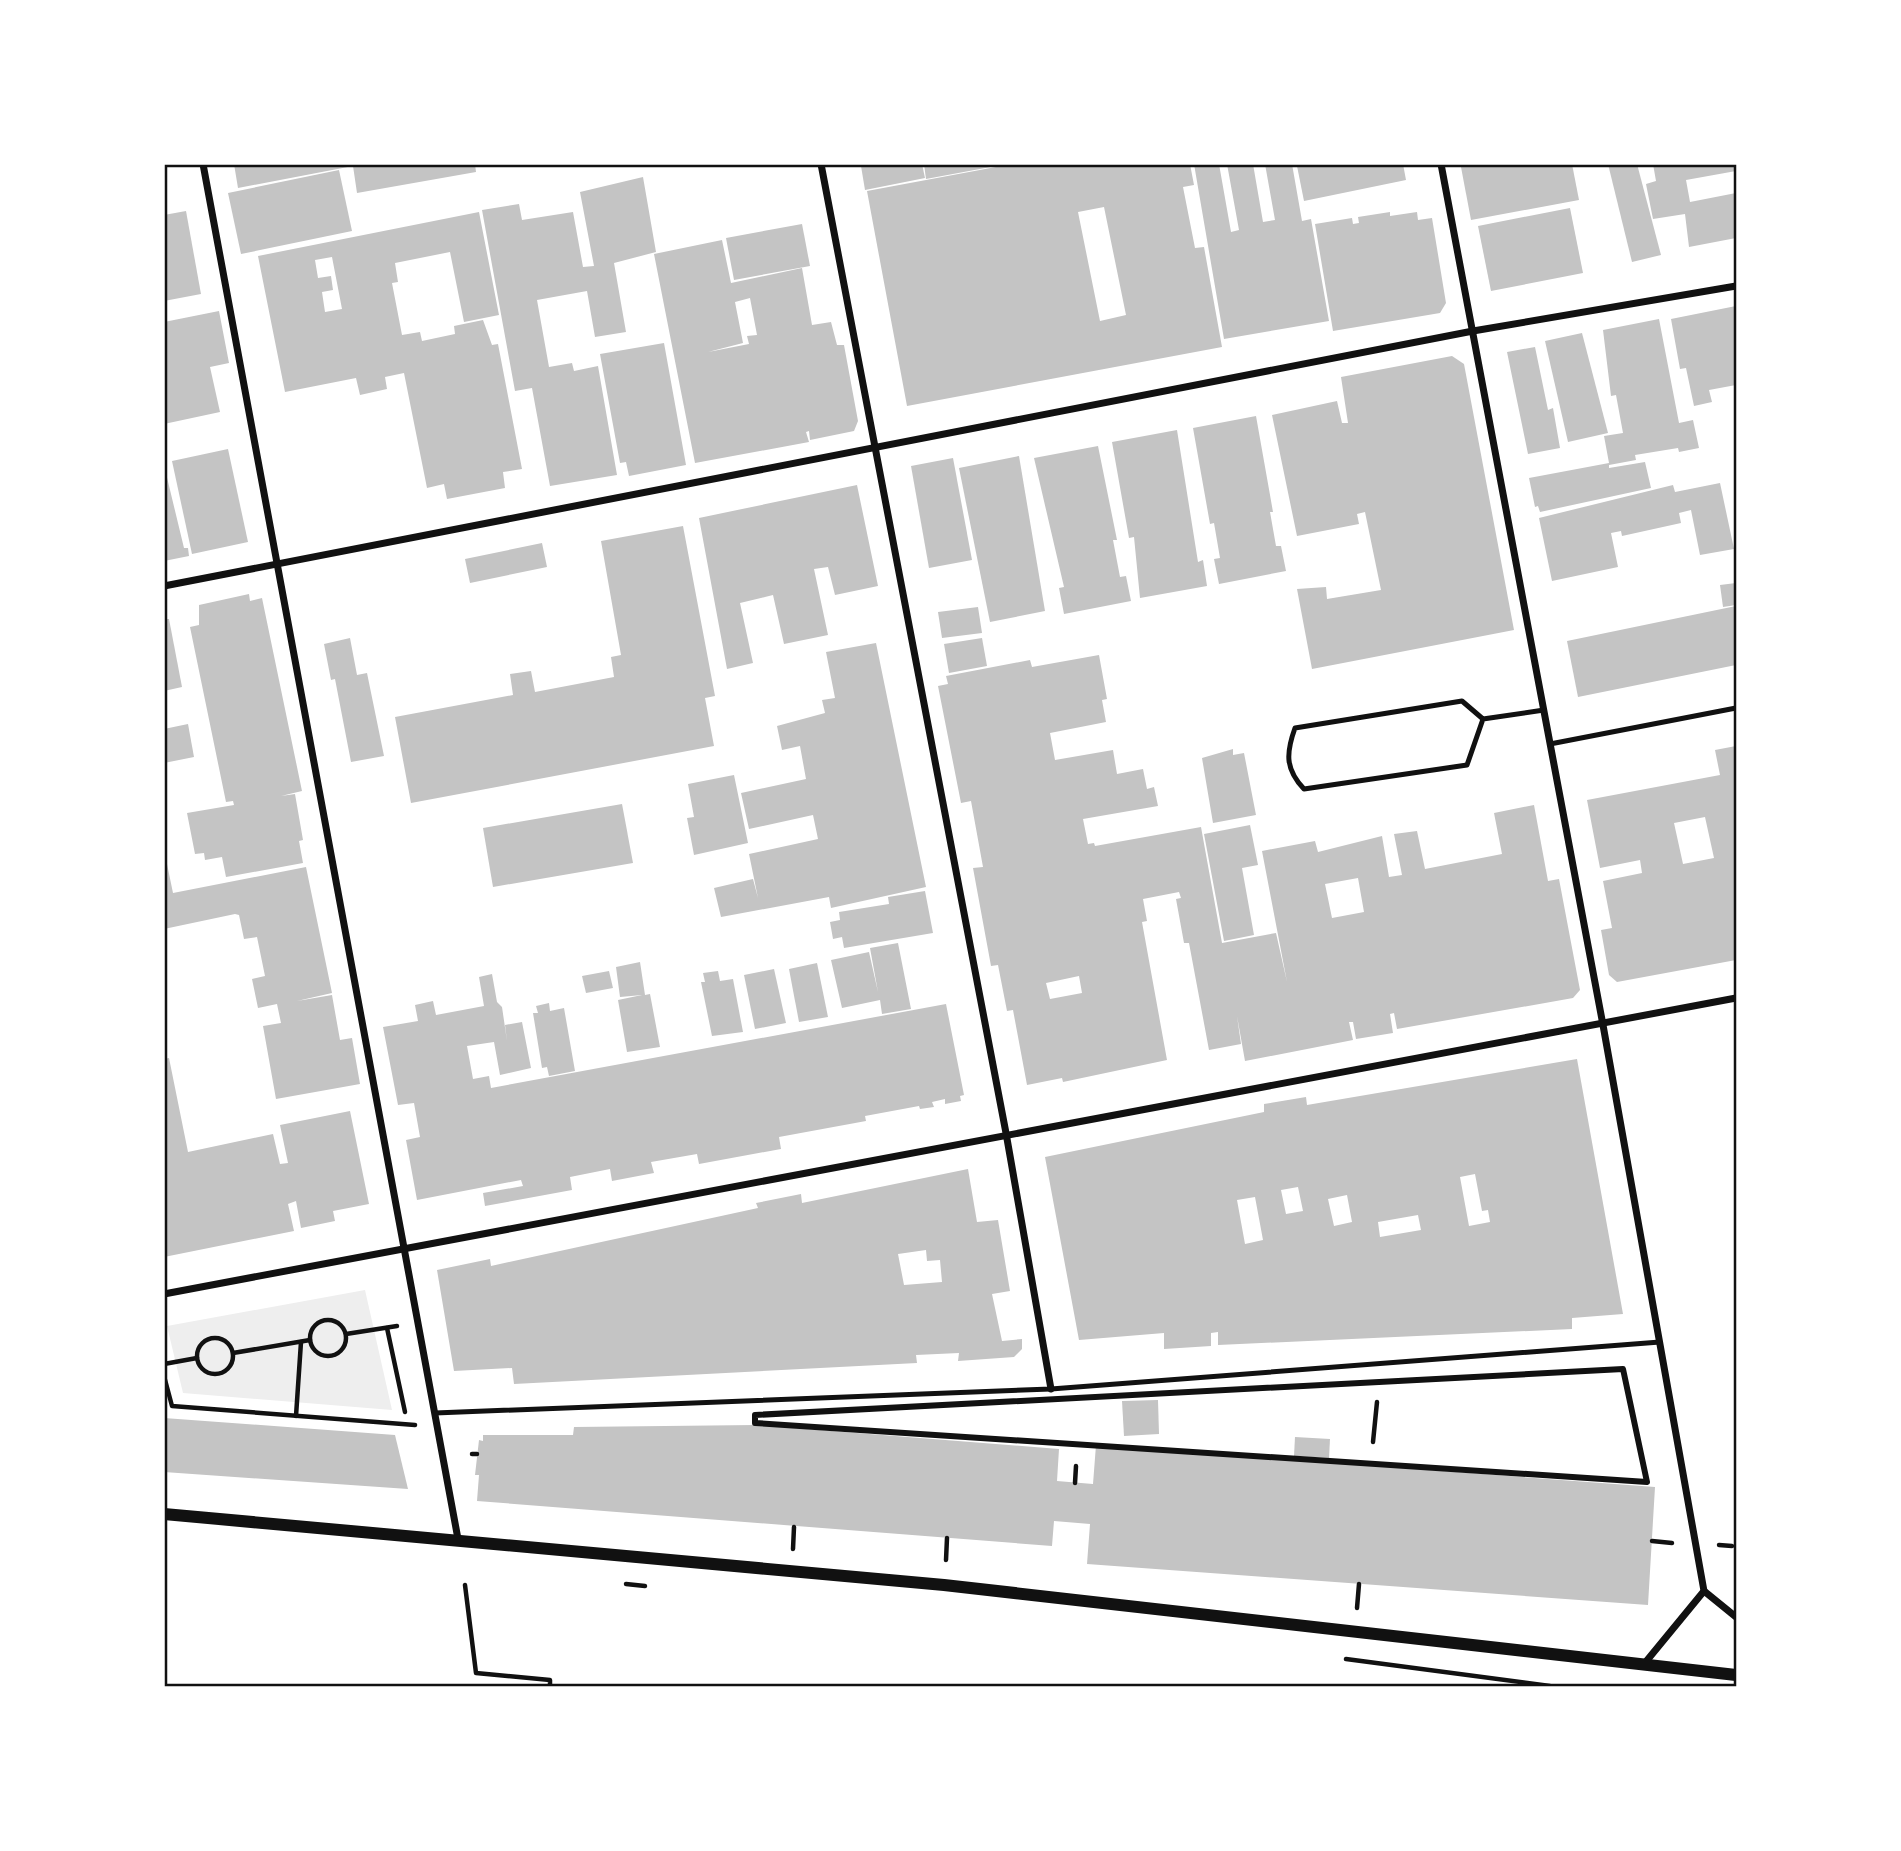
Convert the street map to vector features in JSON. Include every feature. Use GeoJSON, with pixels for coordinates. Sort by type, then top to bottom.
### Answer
{"type":"FeatureCollection","features":[{"type":"Feature","properties":{"kind":"street"},"geometry":{"type":"LineString","coordinates":[[203,164],[458,1539]]}},
{"type":"Feature","properties":{"kind":"street"},"geometry":{"type":"LineString","coordinates":[[821,164],[1006,1133],[1051,1389]]}},
{"type":"Feature","properties":{"kind":"street"},"geometry":{"type":"LineString","coordinates":[[1441,164],[1603,1025],[1704,1591],[1737,1617]]}},
{"type":"Feature","properties":{"kind":"street"},"geometry":{"type":"LineString","coordinates":[[164,586],[1473,331],[1737,286]]}},
{"type":"Feature","properties":{"kind":"street"},"geometry":{"type":"LineString","coordinates":[[164,1294],[1006,1133],[1603,1025],[1737,998]]}},
{"type":"Feature","properties":{"kind":"street"},"geometry":{"type":"LineString","coordinates":[[1623,1369],[1647,1482],[755,1423],[755,1415],[1379,1382],[1623,1369]]}},
{"type":"Feature","properties":{"kind":"street"},"geometry":{"type":"LineString","coordinates":[[164,1514],[944,1585],[1737,1675]]}},
{"type":"Feature","properties":{"kind":"street"},"geometry":{"type":"LineString","coordinates":[[1644,1664],[1704,1591]]}},
{"type":"Feature","properties":{"kind":"lane"},"geometry":{"type":"LineString","coordinates":[[1483,719],[1467,765],[1304,789],[1293,778],[1286,754],[1295,728],[1462,701],[1483,719],[1544,710]]}},
{"type":"Feature","properties":{"kind":"lane"},"geometry":{"type":"LineString","coordinates":[[1550,744],[1737,708]]}},
{"type":"Feature","properties":{"kind":"lane"},"geometry":{"type":"LineString","coordinates":[[435,1413],[1051,1389],[1660,1342]]}},
{"type":"Feature","properties":{"kind":"path"},"geometry":{"type":"LineString","coordinates":[[334,1319],[345,1328],[347,1342],[337,1355],[323,1356],[311,1346],[310,1340],[309,1334],[318,1321],[334,1319]]}},
{"type":"Feature","properties":{"kind":"path"},"geometry":{"type":"LineString","coordinates":[[346,1334],[418,1323]]}},
{"type":"Feature","properties":{"kind":"path"},"geometry":{"type":"LineString","coordinates":[[387,1328],[405,1412]]}},
{"type":"Feature","properties":{"kind":"path"},"geometry":{"type":"LineString","coordinates":[[221,1337],[232,1346],[233,1353],[234,1361],[224,1373],[210,1374],[198,1364],[196,1352],[205,1339],[221,1337]]}},
{"type":"Feature","properties":{"kind":"path"},"geometry":{"type":"LineString","coordinates":[[233,1353],[310,1340]]}},
{"type":"Feature","properties":{"kind":"path"},"geometry":{"type":"LineString","coordinates":[[296,1416],[301,1342]]}},
{"type":"Feature","properties":{"kind":"path"},"geometry":{"type":"LineString","coordinates":[[164,1364],[197,1359]]}},
{"type":"Feature","properties":{"kind":"path"},"geometry":{"type":"LineString","coordinates":[[164,1376],[172,1406],[437,1427]]}},
{"type":"Feature","properties":{"kind":"path"},"geometry":{"type":"LineString","coordinates":[[1371,1464],[1379,1382]]}},
{"type":"Feature","properties":{"kind":"path"},"geometry":{"type":"LineString","coordinates":[[620,1584],[646,1586]]}},
{"type":"Feature","properties":{"kind":"path"},"geometry":{"type":"LineString","coordinates":[[465,1586],[476,1673],[550,1680],[550,1686]]}},
{"type":"Feature","properties":{"kind":"path"},"geometry":{"type":"LineString","coordinates":[[1337,1658],[1550,1686]]}},
{"type":"Feature","properties":{"kind":"shaded area"},"geometry":{"type":"Polygon","coordinates":[[[365,1290],[392,1410],[183,1393],[167,1326],[365,1290]]]}},
{"type":"Feature","properties":{"kind":"building"},"geometry":{"type":"Polygon","coordinates":[[[234,164],[475,164],[476,172],[357,193],[353,166],[238,188],[234,164]]]}},
{"type":"Feature","properties":{"kind":"building"},"geometry":{"type":"Polygon","coordinates":[[[922,164],[925,178],[865,190],[861,166],[922,164]]]}},
{"type":"Feature","properties":{"kind":"building"},"geometry":{"type":"Polygon","coordinates":[[[924,164],[996,164],[996,166],[926,179],[924,164]]]}},
{"type":"Feature","properties":{"kind":"building"},"geometry":{"type":"Polygon","coordinates":[[[1012,164],[1190,164],[1194,185],[1183,187],[1195,248],[1204,247],[1222,347],[907,406],[867,191],[1012,164]],[[1104,207],[1078,212],[1100,321],[1126,315],[1104,207]]]}},
{"type":"Feature","properties":{"kind":"building"},"geometry":{"type":"Polygon","coordinates":[[[1194,164],[1219,164],[1231,232],[1239,230],[1227,164],[1253,164],[1263,222],[1275,220],[1265,164],[1292,164],[1302,221],[1311,219],[1329,321],[1224,339],[1194,164]]]}},
{"type":"Feature","properties":{"kind":"building"},"geometry":{"type":"Polygon","coordinates":[[[1403,164],[1406,180],[1304,201],[1297,166],[1403,164]]]}},
{"type":"Feature","properties":{"kind":"building"},"geometry":{"type":"Polygon","coordinates":[[[1476,164],[1572,164],[1579,200],[1471,220],[1461,167],[1476,164]]]}},
{"type":"Feature","properties":{"kind":"building"},"geometry":{"type":"Polygon","coordinates":[[[1608,164],[1637,164],[1661,255],[1632,262],[1608,164]]]}},
{"type":"Feature","properties":{"kind":"building"},"geometry":{"type":"Polygon","coordinates":[[[1653,164],[1736,164],[1736,171],[1686,180],[1690,202],[1736,193],[1736,238],[1689,247],[1685,214],[1653,219],[1646,184],[1656,181],[1653,164]]]}},
{"type":"Feature","properties":{"kind":"building"},"geometry":{"type":"Polygon","coordinates":[[[339,170],[352,231],[241,254],[228,193],[339,170]]]}},
{"type":"Feature","properties":{"kind":"building"},"geometry":{"type":"Polygon","coordinates":[[[643,177],[656,252],[614,263],[626,332],[595,337],[587,291],[537,300],[549,367],[572,363],[574,371],[598,366],[617,475],[550,486],[532,388],[515,391],[482,210],[519,204],[522,220],[573,212],[583,267],[594,266],[580,192],[643,177]]]}},
{"type":"Feature","properties":{"kind":"building"},"geometry":{"type":"Polygon","coordinates":[[[1570,208],[1583,273],[1491,291],[1478,226],[1570,208]]]}},
{"type":"Feature","properties":{"kind":"building"},"geometry":{"type":"Polygon","coordinates":[[[186,211],[201,294],[164,301],[164,215],[186,211]]]}},
{"type":"Feature","properties":{"kind":"building"},"geometry":{"type":"Polygon","coordinates":[[[479,212],[499,315],[464,322],[450,252],[395,263],[398,282],[392,283],[402,335],[420,332],[422,341],[455,334],[454,326],[483,320],[492,345],[498,344],[522,469],[503,472],[505,488],[447,499],[444,484],[427,488],[404,373],[385,377],[387,389],[360,395],[356,378],[285,392],[258,256],[479,212]],[[332,257],[315,260],[318,278],[331,276],[333,290],[322,292],[325,312],[342,309],[332,257]]]}},
{"type":"Feature","properties":{"kind":"building"},"geometry":{"type":"Polygon","coordinates":[[[1390,212],[1390,216],[1417,212],[1418,220],[1432,218],[1446,303],[1440,313],[1333,331],[1315,224],[1352,218],[1353,224],[1359,223],[1358,217],[1390,212]]]}},
{"type":"Feature","properties":{"kind":"building"},"geometry":{"type":"Polygon","coordinates":[[[802,224],[810,266],[734,280],[726,238],[802,224]]]}},
{"type":"Feature","properties":{"kind":"building"},"geometry":{"type":"Polygon","coordinates":[[[722,240],[731,283],[802,268],[812,325],[831,322],[837,345],[844,345],[858,421],[854,431],[810,440],[809,431],[806,432],[809,442],[695,463],[654,254],[722,240]],[[750,298],[735,302],[743,343],[708,352],[749,344],[747,336],[757,335],[750,298]]]}},
{"type":"Feature","properties":{"kind":"building"},"geometry":{"type":"Polygon","coordinates":[[[1736,306],[1736,385],[1709,390],[1712,402],[1694,406],[1686,368],[1680,369],[1671,319],[1736,306]]]}},
{"type":"Feature","properties":{"kind":"building"},"geometry":{"type":"Polygon","coordinates":[[[219,311],[229,363],[210,367],[220,412],[164,424],[164,322],[219,311]]]}},
{"type":"Feature","properties":{"kind":"building"},"geometry":{"type":"Polygon","coordinates":[[[1659,319],[1679,423],[1693,420],[1699,448],[1679,452],[1678,448],[1635,455],[1636,460],[1609,465],[1609,468],[1645,462],[1651,488],[1540,512],[1538,506],[1535,507],[1529,478],[1609,463],[1604,436],[1623,433],[1616,395],[1611,396],[1603,330],[1659,319]]]}},
{"type":"Feature","properties":{"kind":"building"},"geometry":{"type":"Polygon","coordinates":[[[1582,333],[1608,433],[1568,442],[1545,341],[1582,333]]]}},
{"type":"Feature","properties":{"kind":"building"},"geometry":{"type":"Polygon","coordinates":[[[664,343],[686,465],[629,476],[626,462],[620,463],[600,354],[664,343]]]}},
{"type":"Feature","properties":{"kind":"building"},"geometry":{"type":"Polygon","coordinates":[[[1535,347],[1548,410],[1553,408],[1560,448],[1528,454],[1507,352],[1535,347]]]}},
{"type":"Feature","properties":{"kind":"building"},"geometry":{"type":"Polygon","coordinates":[[[1452,356],[1464,364],[1514,630],[1312,669],[1297,589],[1326,587],[1327,599],[1381,590],[1365,512],[1357,514],[1359,524],[1297,536],[1272,415],[1337,401],[1342,423],[1348,423],[1341,377],[1452,356]]]}},
{"type":"Feature","properties":{"kind":"building"},"geometry":{"type":"Polygon","coordinates":[[[1256,416],[1273,512],[1270,512],[1276,546],[1281,546],[1286,571],[1219,584],[1214,559],[1220,558],[1214,523],[1210,524],[1193,428],[1256,416]]]}},
{"type":"Feature","properties":{"kind":"building"},"geometry":{"type":"Polygon","coordinates":[[[1177,430],[1198,562],[1203,560],[1207,586],[1140,598],[1134,537],[1129,538],[1112,442],[1177,430]]]}},
{"type":"Feature","properties":{"kind":"building"},"geometry":{"type":"Polygon","coordinates":[[[1098,446],[1117,540],[1113,540],[1120,577],[1126,576],[1131,601],[1064,614],[1059,588],[1064,587],[1034,458],[1098,446]]]}},
{"type":"Feature","properties":{"kind":"building"},"geometry":{"type":"Polygon","coordinates":[[[228,449],[248,542],[192,554],[172,461],[228,449]]]}},
{"type":"Feature","properties":{"kind":"building"},"geometry":{"type":"Polygon","coordinates":[[[1019,456],[1045,611],[990,622],[959,468],[1019,456]]]}},
{"type":"Feature","properties":{"kind":"building"},"geometry":{"type":"Polygon","coordinates":[[[953,458],[972,560],[929,568],[911,466],[953,458]]]}},
{"type":"Feature","properties":{"kind":"building"},"geometry":{"type":"Polygon","coordinates":[[[164,465],[184,548],[188,548],[189,556],[164,561],[164,465]]]}},
{"type":"Feature","properties":{"kind":"building"},"geometry":{"type":"Polygon","coordinates":[[[1720,483],[1734,549],[1700,555],[1691,510],[1679,513],[1681,523],[1622,536],[1621,531],[1611,533],[1618,567],[1552,581],[1539,518],[1673,485],[1675,492],[1720,483]]]}},
{"type":"Feature","properties":{"kind":"building"},"geometry":{"type":"Polygon","coordinates":[[[857,485],[878,586],[835,595],[828,567],[814,569],[828,635],[784,644],[773,595],[740,603],[753,663],[727,669],[699,518],[857,485]]]}},
{"type":"Feature","properties":{"kind":"building"},"geometry":{"type":"Polygon","coordinates":[[[683,526],[715,696],[705,698],[714,746],[411,803],[395,717],[513,695],[510,674],[531,671],[535,692],[614,677],[611,657],[621,655],[601,541],[683,526]]]}},
{"type":"Feature","properties":{"kind":"building"},"geometry":{"type":"Polygon","coordinates":[[[542,543],[547,567],[470,583],[465,559],[542,543]]]}},
{"type":"Feature","properties":{"kind":"building"},"geometry":{"type":"Polygon","coordinates":[[[1736,583],[1736,605],[1723,607],[1720,585],[1736,583]]]}},
{"type":"Feature","properties":{"kind":"building"},"geometry":{"type":"Polygon","coordinates":[[[249,594],[250,601],[262,598],[302,791],[281,796],[295,794],[303,840],[299,841],[303,863],[226,877],[222,857],[205,860],[204,853],[195,854],[187,813],[234,805],[233,801],[226,802],[190,627],[199,625],[199,605],[249,594]]]}},
{"type":"Feature","properties":{"kind":"building"},"geometry":{"type":"Polygon","coordinates":[[[1736,606],[1736,665],[1578,697],[1567,641],[1736,606]]]}},
{"type":"Feature","properties":{"kind":"building"},"geometry":{"type":"Polygon","coordinates":[[[978,607],[982,633],[942,638],[938,612],[978,607]]]}},
{"type":"Feature","properties":{"kind":"building"},"geometry":{"type":"Polygon","coordinates":[[[164,619],[169,619],[182,687],[164,691],[164,619]]]}},
{"type":"Feature","properties":{"kind":"building"},"geometry":{"type":"Polygon","coordinates":[[[350,638],[357,675],[367,673],[384,756],[351,762],[335,679],[331,680],[324,644],[350,638]]]}},
{"type":"Feature","properties":{"kind":"building"},"geometry":{"type":"Polygon","coordinates":[[[982,638],[987,666],[949,673],[944,644],[982,638]]]}},
{"type":"Feature","properties":{"kind":"building"},"geometry":{"type":"Polygon","coordinates":[[[876,643],[926,887],[831,908],[829,897],[721,917],[714,888],[753,879],[758,898],[749,854],[818,839],[813,815],[749,829],[741,793],[806,779],[800,746],[782,750],[777,726],[825,713],[822,700],[835,698],[826,652],[876,643]]]}},
{"type":"Feature","properties":{"kind":"building"},"geometry":{"type":"Polygon","coordinates":[[[1099,655],[1107,699],[1102,700],[1106,722],[1050,733],[1055,760],[1113,750],[1117,774],[1143,769],[1147,789],[1154,787],[1158,806],[1083,819],[1088,844],[1094,843],[1095,846],[1201,827],[1222,943],[1276,933],[1287,982],[1262,851],[1315,841],[1318,852],[1382,836],[1389,877],[1402,875],[1394,834],[1417,831],[1425,869],[1502,854],[1494,813],[1534,805],[1548,881],[1559,879],[1580,990],[1573,998],[1397,1029],[1394,1013],[1390,1014],[1393,1033],[1356,1039],[1353,1022],[1349,1022],[1353,1040],[1245,1061],[1237,1016],[1241,1044],[1209,1050],[1189,943],[1184,943],[1176,899],[1181,898],[1179,892],[1143,899],[1147,921],[1142,922],[1167,1060],[1063,1082],[1062,1078],[1027,1085],[1013,1010],[1007,1011],[998,965],[991,966],[973,868],[983,867],[971,801],[961,803],[938,686],[948,684],[946,676],[1030,660],[1032,667],[1099,655]],[[1358,878],[1325,884],[1332,918],[1364,912],[1358,878]],[[1079,976],[1046,983],[1050,999],[1082,993],[1079,976]]]}},
{"type":"Feature","properties":{"kind":"building"},"geometry":{"type":"Polygon","coordinates":[[[188,724],[194,757],[164,763],[164,729],[188,724]]]}},
{"type":"Feature","properties":{"kind":"building"},"geometry":{"type":"Polygon","coordinates":[[[1736,746],[1736,960],[1617,982],[1609,975],[1601,930],[1612,928],[1603,881],[1642,873],[1640,860],[1600,868],[1587,800],[1720,775],[1715,750],[1736,746]],[[1705,817],[1674,823],[1683,864],[1714,858],[1705,817]]]}},
{"type":"Feature","properties":{"kind":"building"},"geometry":{"type":"Polygon","coordinates":[[[1233,749],[1233,755],[1244,753],[1256,815],[1213,823],[1202,758],[1233,749]]]}},
{"type":"Feature","properties":{"kind":"building"},"geometry":{"type":"Polygon","coordinates":[[[734,775],[748,843],[694,855],[687,818],[694,817],[688,784],[734,775]]]}},
{"type":"Feature","properties":{"kind":"building"},"geometry":{"type":"Polygon","coordinates":[[[622,804],[633,863],[493,887],[483,828],[622,804]]]}},
{"type":"Feature","properties":{"kind":"building"},"geometry":{"type":"Polygon","coordinates":[[[1250,825],[1258,865],[1242,868],[1254,935],[1224,941],[1204,834],[1250,825]]]}},
{"type":"Feature","properties":{"kind":"building"},"geometry":{"type":"Polygon","coordinates":[[[164,864],[167,864],[173,893],[306,867],[332,993],[297,1001],[332,995],[340,1040],[352,1038],[360,1084],[276,1099],[263,1026],[281,1023],[277,1004],[258,1008],[252,979],[265,976],[257,937],[244,939],[239,915],[235,914],[164,929],[164,864]]]}},
{"type":"Feature","properties":{"kind":"building"},"geometry":{"type":"Polygon","coordinates":[[[925,891],[933,933],[844,948],[842,937],[833,939],[830,922],[840,920],[839,912],[889,904],[888,897],[925,891]]]}},
{"type":"Feature","properties":{"kind":"building"},"geometry":{"type":"Polygon","coordinates":[[[898,943],[911,1009],[882,1014],[880,1000],[842,1008],[831,960],[869,952],[878,992],[870,948],[898,943]]]}},
{"type":"Feature","properties":{"kind":"building"},"geometry":{"type":"Polygon","coordinates":[[[640,962],[645,995],[650,994],[660,1047],[627,1052],[618,1000],[642,995],[620,997],[616,967],[640,962]]]}},
{"type":"Feature","properties":{"kind":"building"},"geometry":{"type":"Polygon","coordinates":[[[817,963],[828,1017],[799,1022],[789,969],[817,963]]]}},
{"type":"Feature","properties":{"kind":"building"},"geometry":{"type":"Polygon","coordinates":[[[774,969],[786,1023],[755,1029],[744,975],[774,969]]]}},
{"type":"Feature","properties":{"kind":"building"},"geometry":{"type":"Polygon","coordinates":[[[609,971],[613,988],[586,993],[582,976],[609,971]]]}},
{"type":"Feature","properties":{"kind":"building"},"geometry":{"type":"Polygon","coordinates":[[[718,971],[720,981],[733,979],[743,1032],[712,1036],[701,982],[705,982],[703,973],[718,971]]]}},
{"type":"Feature","properties":{"kind":"building"},"geometry":{"type":"Polygon","coordinates":[[[492,974],[497,1002],[502,1007],[507,1041],[505,1025],[522,1022],[531,1068],[500,1075],[494,1042],[467,1046],[473,1079],[489,1076],[491,1088],[946,1004],[964,1095],[960,1096],[961,1101],[945,1104],[945,1099],[932,1102],[934,1107],[920,1109],[919,1106],[865,1116],[866,1121],[779,1137],[781,1149],[699,1164],[697,1154],[651,1162],[654,1173],[612,1181],[610,1169],[570,1177],[572,1190],[485,1206],[483,1193],[523,1186],[521,1180],[417,1200],[406,1140],[420,1137],[414,1103],[398,1105],[383,1027],[418,1021],[415,1005],[433,1001],[436,1015],[484,1006],[479,977],[492,974]]]}},
{"type":"Feature","properties":{"kind":"building"},"geometry":{"type":"Polygon","coordinates":[[[549,1003],[550,1011],[564,1008],[575,1071],[549,1076],[547,1067],[542,1068],[533,1013],[538,1013],[536,1006],[549,1003]]]}},
{"type":"Feature","properties":{"kind":"building"},"geometry":{"type":"Polygon","coordinates":[[[169,1058],[188,1152],[273,1134],[280,1164],[288,1163],[280,1125],[350,1111],[369,1204],[333,1211],[335,1221],[301,1228],[296,1201],[288,1204],[294,1231],[164,1257],[164,1059],[169,1058]]]}},
{"type":"Feature","properties":{"kind":"building"},"geometry":{"type":"Polygon","coordinates":[[[1577,1059],[1623,1314],[1572,1318],[1572,1329],[1218,1345],[1218,1332],[1211,1333],[1211,1346],[1164,1349],[1164,1333],[1079,1340],[1045,1157],[1264,1112],[1264,1104],[1306,1097],[1307,1105],[1577,1059]],[[1475,1174],[1460,1177],[1469,1226],[1490,1222],[1488,1210],[1482,1211],[1475,1174]],[[1298,1187],[1281,1190],[1286,1214],[1303,1211],[1298,1187]],[[1347,1195],[1328,1199],[1334,1226],[1352,1222],[1347,1195]],[[1255,1197],[1237,1200],[1245,1244],[1263,1240],[1255,1197]],[[1418,1215],[1378,1222],[1380,1237],[1421,1230],[1418,1215]]]}},
{"type":"Feature","properties":{"kind":"building"},"geometry":{"type":"Polygon","coordinates":[[[968,1169],[977,1222],[998,1220],[1010,1291],[992,1294],[1002,1341],[1022,1339],[1022,1349],[1014,1357],[958,1361],[959,1353],[916,1355],[917,1363],[514,1384],[512,1368],[454,1371],[437,1270],[490,1259],[491,1266],[758,1208],[756,1203],[801,1194],[802,1203],[968,1169]],[[926,1250],[898,1254],[904,1285],[942,1282],[940,1260],[927,1261],[926,1250]]]}},
{"type":"Feature","properties":{"kind":"building"},"geometry":{"type":"Polygon","coordinates":[[[1158,1400],[1159,1434],[1124,1436],[1122,1401],[1158,1400]]]}},
{"type":"Feature","properties":{"kind":"building"},"geometry":{"type":"Polygon","coordinates":[[[164,1418],[395,1435],[408,1489],[164,1472],[164,1418]]]}},
{"type":"Feature","properties":{"kind":"building"},"geometry":{"type":"Polygon","coordinates":[[[756,1425],[1059,1449],[1057,1481],[1093,1484],[1096,1445],[1655,1487],[1648,1605],[1087,1564],[1090,1524],[1054,1521],[1052,1546],[477,1501],[479,1475],[475,1475],[479,1440],[483,1441],[483,1435],[573,1435],[574,1427],[756,1425]]]}},
{"type":"Feature","properties":{"kind":"building"},"geometry":{"type":"Polygon","coordinates":[[[1295,1437],[1330,1439],[1329,1458],[1294,1456],[1295,1437]]]}}]}
